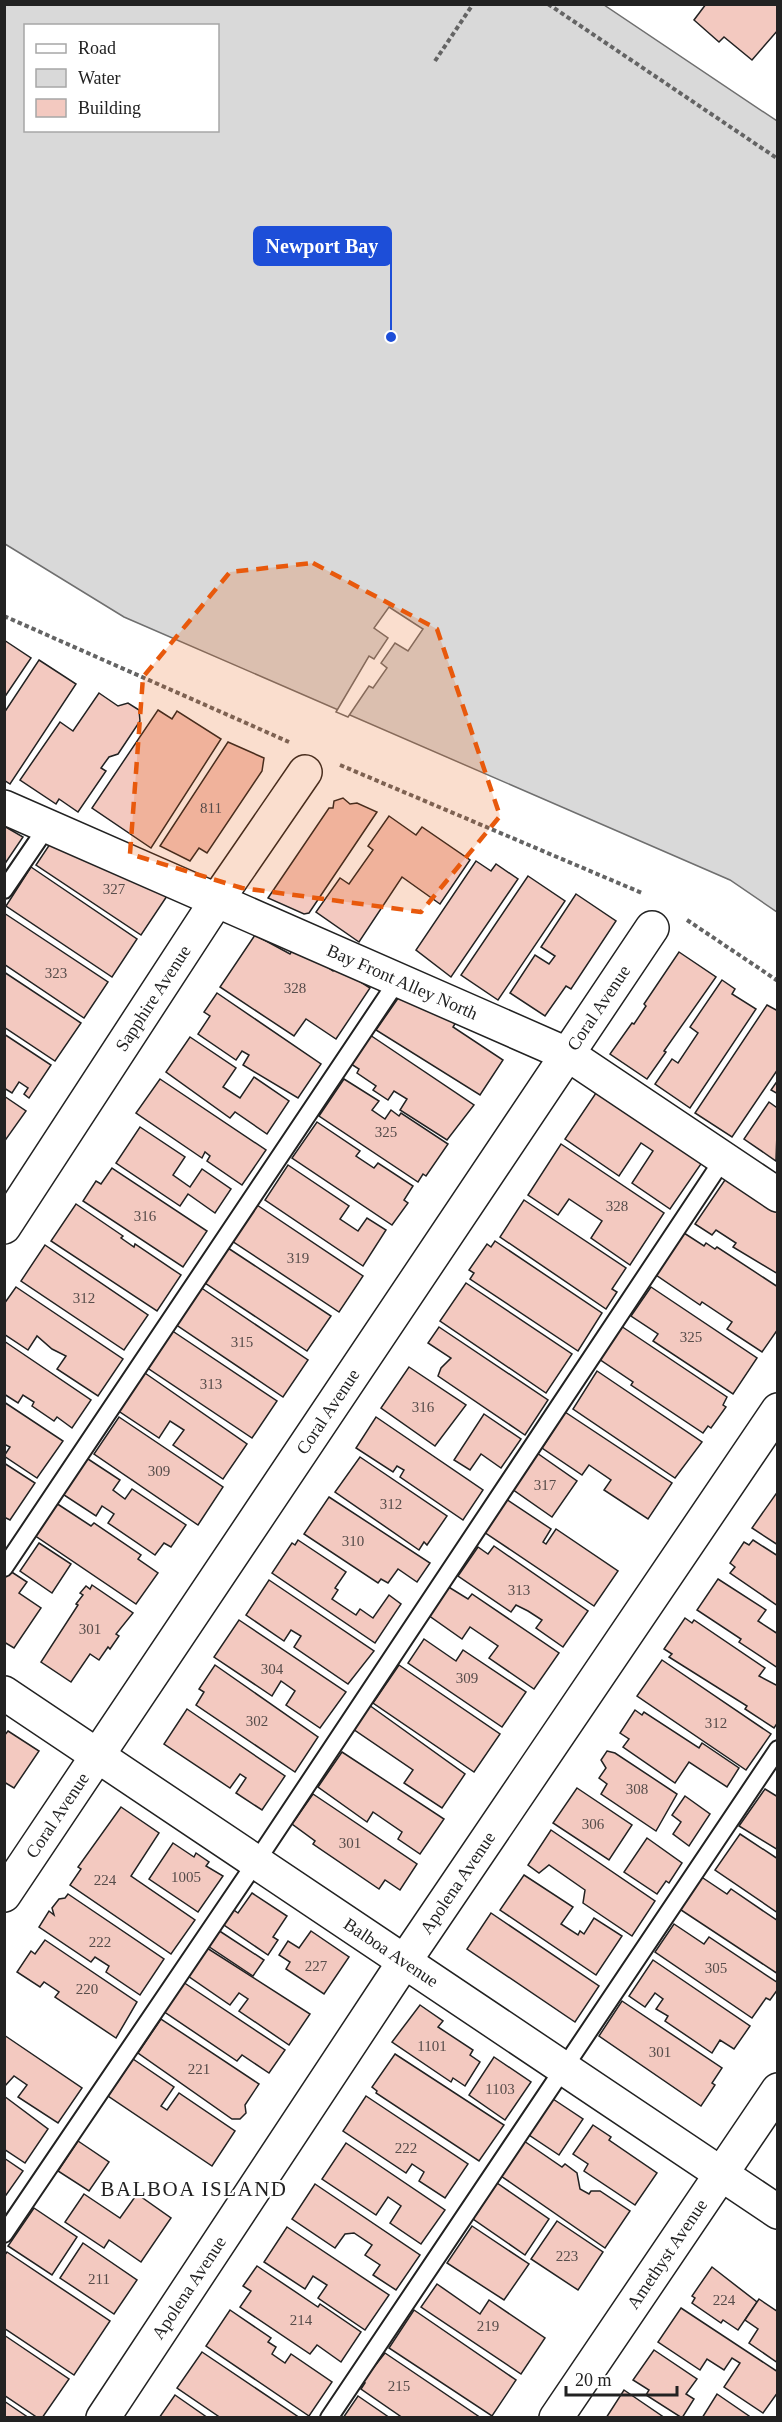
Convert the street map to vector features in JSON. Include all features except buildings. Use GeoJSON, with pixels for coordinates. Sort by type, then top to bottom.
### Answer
{"type":"FeatureCollection","features":[{"type":"Feature","properties":{"kind":"street","name":"Sapphire Avenue"},"geometry":{"type":"LineString","coordinates":[[4,1227],[217,900],[305,772]]}},
{"type":"Feature","properties":{"kind":"street","name":"Bay Front Alley North"},"geometry":{"type":"LineString","coordinates":[[4,807],[569,1055],[777,1195]]}},
{"type":"Feature","properties":{"kind":"street","name":"Coral Avenue"},"geometry":{"type":"LineString","coordinates":[[4,1895],[652,928]]}},
{"type":"Feature","properties":{"kind":"street","name":"Apolena Avenue"},"geometry":{"type":"LineString","coordinates":[[103,2418],[404,1962],[777,1410]]}},
{"type":"Feature","properties":{"kind":"street","name":"Balboa Avenue"},"geometry":{"type":"LineString","coordinates":[[4,1693],[777,2212]]}},
{"type":"Feature","properties":{"kind":"street","name":"Amethyst Avenue"},"geometry":{"type":"LineString","coordinates":[[556,2418],[722,2175],[777,2090]]}},
{"type":"Feature","properties":{"kind":"lane"},"geometry":{"type":"LineString","coordinates":[[4,890],[47,827]]}},
{"type":"Feature","properties":{"kind":"lane"},"geometry":{"type":"LineString","coordinates":[[4,1568],[398,980]]}},
{"type":"Feature","properties":{"kind":"lane"},"geometry":{"type":"LineString","coordinates":[[4,2234],[255,1863],[724,1158]]}},
{"type":"Feature","properties":{"kind":"lane"},"geometry":{"type":"LineString","coordinates":[[329,2418],[777,1749]]}},
{"type":"Feature","properties":{"kind":"path"},"geometry":{"type":"LineString","coordinates":[[435,60],[473,4]]}},
{"type":"Feature","properties":{"kind":"path"},"geometry":{"type":"LineString","coordinates":[[548,4],[777,159]]}},
{"type":"Feature","properties":{"kind":"path"},"geometry":{"type":"LineString","coordinates":[[683,917],[777,981]]}},
{"type":"Feature","properties":{"kind":"highlighted area"},"geometry":{"type":"Polygon","coordinates":[[[313,563],[437,629],[500,816],[421,912],[242,888],[130,854],[143,677],[230,572],[313,563]]]}},
{"type":"Feature","properties":{"kind":"water"},"geometry":{"type":"Polygon","coordinates":[[[4,5],[604,5],[777,121],[777,912],[730,880],[124,617],[5,544],[4,5]]]}},
{"type":"Feature","properties":{"kind":"pier"},"geometry":{"type":"Polygon","coordinates":[[[389,607],[423,629],[408,651],[395,643],[381,663],[387,668],[373,688],[369,686],[348,717],[336,712],[369,656],[374,659],[388,638],[374,628],[389,607]]]}},
{"type":"Feature","properties":{"kind":"place","name":"Newport Bay"},"geometry":{"type":"Point","coordinates":[391,337]}},
{"type":"Feature","properties":{"kind":"district","name":"BALBOA ISLAND"},"geometry":{"type":"Point","coordinates":[194,2189]}}]}
